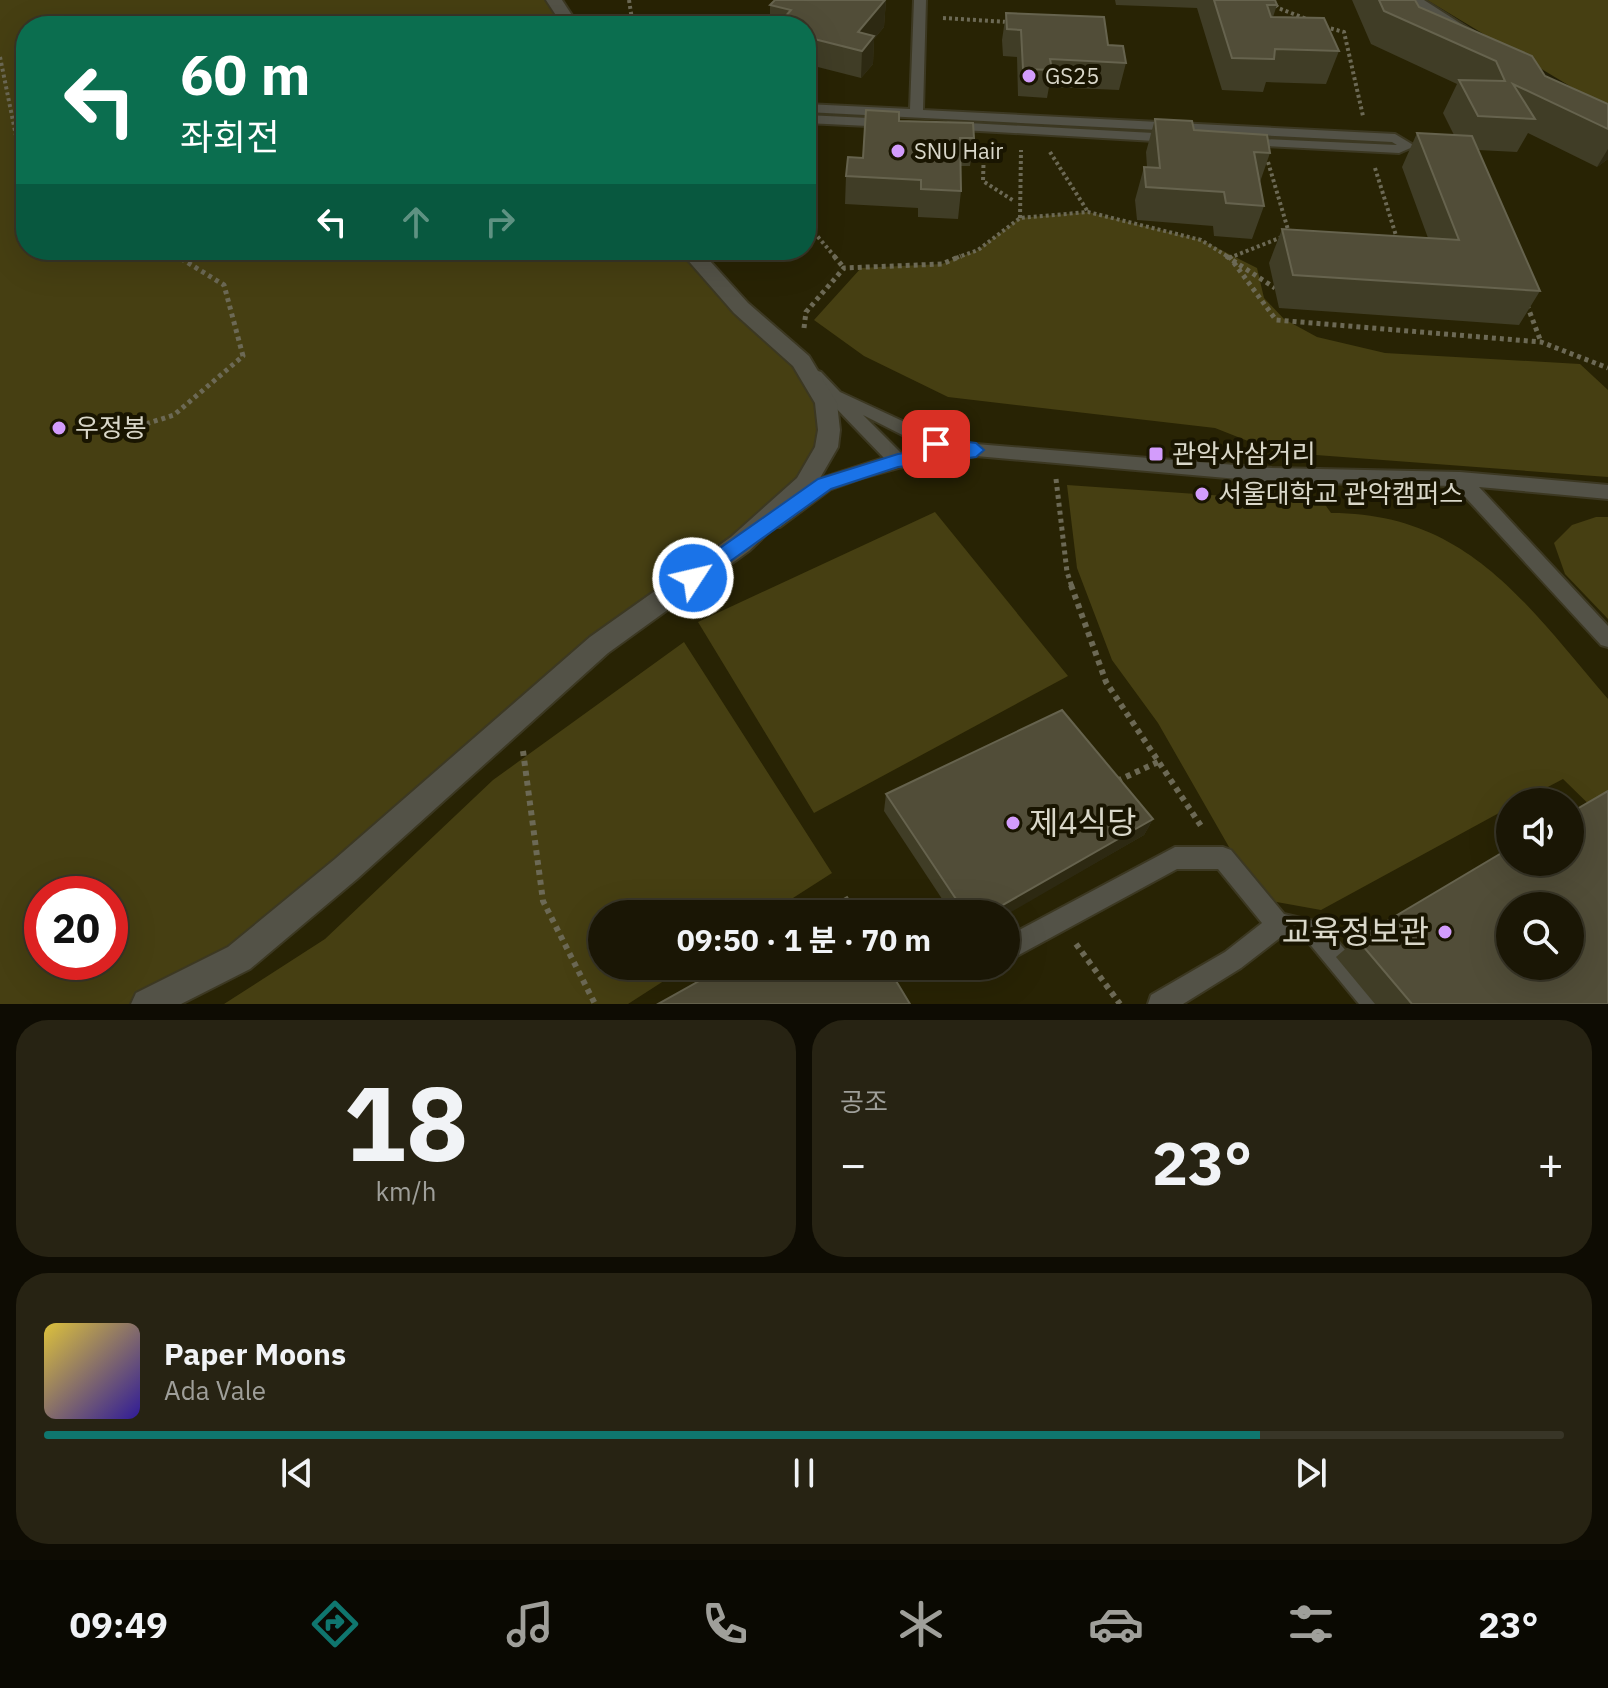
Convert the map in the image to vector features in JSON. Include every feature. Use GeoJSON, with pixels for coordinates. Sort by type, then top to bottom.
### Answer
{"type":"FeatureCollection","features":[{"type":"Feature","properties":{"kind":"street"},"geometry":{"type":"LineString","coordinates":[[1413,0],[1478,39]]}},
{"type":"Feature","properties":{"kind":"street"},"geometry":{"type":"LineString","coordinates":[[740,544],[805,484],[826,447],[829,416],[806,366]]}},
{"type":"Feature","properties":{"kind":"lane"},"geometry":{"type":"LineString","coordinates":[[916,114],[920,0]]}},
{"type":"Feature","properties":{"kind":"lane"},"geometry":{"type":"LineString","coordinates":[[816,109],[1152,131],[1263,142],[1368,142]]}},
{"type":"Feature","properties":{"kind":"lane"},"geometry":{"type":"LineString","coordinates":[[816,119],[1368,142]]}},
{"type":"Feature","properties":{"kind":"lane"},"geometry":{"type":"LineString","coordinates":[[698,260],[741,308],[838,395],[936,444],[1272,475],[1460,479],[1608,492]]}},
{"type":"Feature","properties":{"kind":"lane"},"geometry":{"type":"LineString","coordinates":[[806,366],[898,461]]}},
{"type":"Feature","properties":{"kind":"lane"},"geometry":{"type":"LineString","coordinates":[[147,1004],[239,958],[346,869],[518,713],[599,645],[825,484],[898,461],[976,450]]}},
{"type":"Feature","properties":{"kind":"lane"},"geometry":{"type":"LineString","coordinates":[[1460,479],[1608,639]]}},
{"type":"Feature","properties":{"kind":"lane"},"geometry":{"type":"LineString","coordinates":[[1020,942],[1175,858],[1223,858],[1278,925],[1314,931],[1375,1004]]}},
{"type":"Feature","properties":{"kind":"lane"},"geometry":{"type":"LineString","coordinates":[[1160,1004],[1233,960],[1278,925]]}},
{"type":"Feature","properties":{"kind":"path"},"geometry":{"type":"LineString","coordinates":[[1272,0],[1278,8],[1344,32],[1368,142],[1401,250]]}},
{"type":"Feature","properties":{"kind":"path"},"geometry":{"type":"LineString","coordinates":[[920,17],[1023,22]]}},
{"type":"Feature","properties":{"kind":"path"},"geometry":{"type":"LineString","coordinates":[[0,57],[16,136]]}},
{"type":"Feature","properties":{"kind":"path"},"geometry":{"type":"LineString","coordinates":[[984,138],[983,181],[1014,201],[1020,218]]}},
{"type":"Feature","properties":{"kind":"path"},"geometry":{"type":"LineString","coordinates":[[1228,257],[1289,234],[1263,142]]}},
{"type":"Feature","properties":{"kind":"path"},"geometry":{"type":"LineString","coordinates":[[1014,201],[1022,182],[1024,161],[1019,144],[1033,146]]}},
{"type":"Feature","properties":{"kind":"path"},"geometry":{"type":"LineString","coordinates":[[1048,148],[1088,212]]}},
{"type":"Feature","properties":{"kind":"path"},"geometry":{"type":"LineString","coordinates":[[806,366],[806,312],[844,268],[942,264],[978,250],[1020,218],[1088,212],[1201,240],[1275,288]]}},
{"type":"Feature","properties":{"kind":"path"},"geometry":{"type":"LineString","coordinates":[[816,235],[844,268]]}},
{"type":"Feature","properties":{"kind":"path"},"geometry":{"type":"LineString","coordinates":[[1382,238],[1397,239]]}},
{"type":"Feature","properties":{"kind":"path"},"geometry":{"type":"LineString","coordinates":[[1228,257],[1276,320],[1541,342],[1608,368]]}},
{"type":"Feature","properties":{"kind":"path"},"geometry":{"type":"LineString","coordinates":[[108,436],[174,415],[243,356],[224,285],[183,260]]}},
{"type":"Feature","properties":{"kind":"path"},"geometry":{"type":"LineString","coordinates":[[1524,299],[1541,342]]}},
{"type":"Feature","properties":{"kind":"path"},"geometry":{"type":"LineString","coordinates":[[1054,455],[1067,572],[1106,682],[1223,858]]}},
{"type":"Feature","properties":{"kind":"path"},"geometry":{"type":"LineString","coordinates":[[518,713],[543,901],[595,1004]]}},
{"type":"Feature","properties":{"kind":"path"},"geometry":{"type":"LineString","coordinates":[[1117,781],[1158,762]]}},
{"type":"Feature","properties":{"kind":"path"},"geometry":{"type":"LineString","coordinates":[[1059,921],[1120,1004]]}},
{"type":"Feature","properties":{"kind":"shaded area"},"geometry":{"type":"Polygon","coordinates":[[[0,0],[554,0],[564,16],[16,16],[16,260],[699,260],[801,361],[829,416],[805,484],[599,645],[346,869],[147,1004],[0,1004],[0,0]]]}},
{"type":"Feature","properties":{"kind":"shaded area","name":"서울대학교 관악캠퍼스"},"geometry":{"type":"Polygon","coordinates":[[[554,0],[1413,0],[1608,118],[1608,1004],[147,1004],[682,260],[816,260],[816,16],[564,16],[554,0]]]}},
{"type":"Feature","properties":{"kind":"shaded area"},"geometry":{"type":"Polygon","coordinates":[[[1427,0],[1608,0],[1608,109],[1427,0]]]}},
{"type":"Feature","properties":{"kind":"shaded area"},"geometry":{"type":"Polygon","coordinates":[[[1088,212],[1201,240],[1257,268],[1264,298],[1284,319],[1317,337],[1385,353],[1580,364],[1608,390],[1608,477],[1276,452],[1215,428],[948,397],[864,356],[814,320],[861,268],[942,264],[978,250],[1020,218],[1088,212]]]}},
{"type":"Feature","properties":{"kind":"shaded area"},"geometry":{"type":"Polygon","coordinates":[[[1067,485],[1324,503],[1331,513],[1379,517],[1421,529],[1457,547],[1521,599],[1608,699],[1608,823],[1584,800],[1584,788],[1572,788],[1563,779],[1546,788],[1496,788],[1496,815],[1321,910],[1271,901],[1229,847],[1158,723],[1112,660],[1077,568],[1067,485]]]}},
{"type":"Feature","properties":{"kind":"shaded area"},"geometry":{"type":"Polygon","coordinates":[[[935,512],[1068,676],[814,813],[698,622],[935,512]]]}},
{"type":"Feature","properties":{"kind":"shaded area"},"geometry":{"type":"Polygon","coordinates":[[[1596,517],[1608,517],[1608,619],[1565,574],[1554,543],[1572,525],[1596,517]]]}},
{"type":"Feature","properties":{"kind":"shaded area"},"geometry":{"type":"Polygon","coordinates":[[[684,642],[832,873],[790,900],[588,900],[588,980],[665,980],[628,1004],[224,1004],[325,939],[493,780],[684,642]]]}},
{"type":"Feature","properties":{"kind":"building"},"geometry":{"type":"Polygon","coordinates":[[[775,0],[885,0],[858,32],[874,36],[862,51],[816,40],[816,16],[786,16],[791,10],[770,5],[775,0]]]}},
{"type":"Feature","properties":{"kind":"building"},"geometry":{"type":"Polygon","coordinates":[[[1214,0],[1275,0],[1277,5],[1267,5],[1271,17],[1324,18],[1339,51],[1275,49],[1274,59],[1232,58],[1214,0]]]}},
{"type":"Feature","properties":{"kind":"building"},"geometry":{"type":"Polygon","coordinates":[[[1379,0],[1415,0],[1419,7],[1532,56],[1545,76],[1608,104],[1608,129],[1513,84],[1535,119],[1478,116],[1459,80],[1505,81],[1496,61],[1384,11],[1379,0]]]}},
{"type":"Feature","properties":{"kind":"building"},"geometry":{"type":"Polygon","coordinates":[[[1006,13],[1104,17],[1108,45],[1123,46],[1126,63],[1050,59],[1052,70],[1023,69],[1021,30],[1007,29],[1006,13]]]}},
{"type":"Feature","properties":{"kind":"building"},"geometry":{"type":"Polygon","coordinates":[[[866,110],[899,112],[899,121],[973,123],[974,138],[960,138],[961,191],[921,189],[921,180],[846,176],[848,157],[863,158],[866,110]]]}},
{"type":"Feature","properties":{"kind":"building"},"geometry":{"type":"Polygon","coordinates":[[[1155,119],[1192,121],[1194,130],[1267,135],[1270,153],[1254,152],[1264,206],[1226,203],[1224,192],[1146,187],[1144,167],[1160,168],[1155,119]]]}},
{"type":"Feature","properties":{"kind":"building"},"geometry":{"type":"Polygon","coordinates":[[[1417,133],[1472,136],[1540,291],[1293,275],[1282,229],[1459,240],[1417,133]]]}},
{"type":"Feature","properties":{"kind":"building","name":"제4식당"},"geometry":{"type":"Polygon","coordinates":[[[1062,710],[1153,819],[1011,900],[957,900],[886,794],[1062,710]]]}},
{"type":"Feature","properties":{"kind":"building","name":"교육정보관"},"geometry":{"type":"Polygon","coordinates":[[[1608,791],[1608,1004],[1412,1004],[1357,939],[1496,856],[1496,876],[1584,876],[1584,805],[1608,791]]]}},
{"type":"Feature","properties":{"kind":"building"},"geometry":{"type":"Polygon","coordinates":[[[701,980],[895,980],[910,1004],[658,1004],[701,980]]]}},
{"type":"Feature","properties":{"kind":"place","name":"GS25"},"geometry":{"type":"Point","coordinates":[1029,76]}},
{"type":"Feature","properties":{"kind":"place","name":"SNU Hair"},"geometry":{"type":"Point","coordinates":[898,151]}},
{"type":"Feature","properties":{"kind":"place","name":"우정봉"},"geometry":{"type":"Point","coordinates":[59,428]}},
{"type":"Feature","properties":{"kind":"place","name":"관악사삼거리"},"geometry":{"type":"Point","coordinates":[1156,454]}},
{"type":"Feature","properties":{"kind":"place","name":"서울대학교 관악캠퍼스"},"geometry":{"type":"Point","coordinates":[1202,494]}},
{"type":"Feature","properties":{"kind":"place","name":"제4식당"},"geometry":{"type":"Point","coordinates":[1013,823]}},
{"type":"Feature","properties":{"kind":"place","name":"교육정보관"},"geometry":{"type":"Point","coordinates":[1445,932]}},
{"type":"Feature","properties":{"kind":"route"},"geometry":{"type":"LineString","coordinates":[[693,578],[825,484],[898,461],[976,450],[936,444]]}}]}
